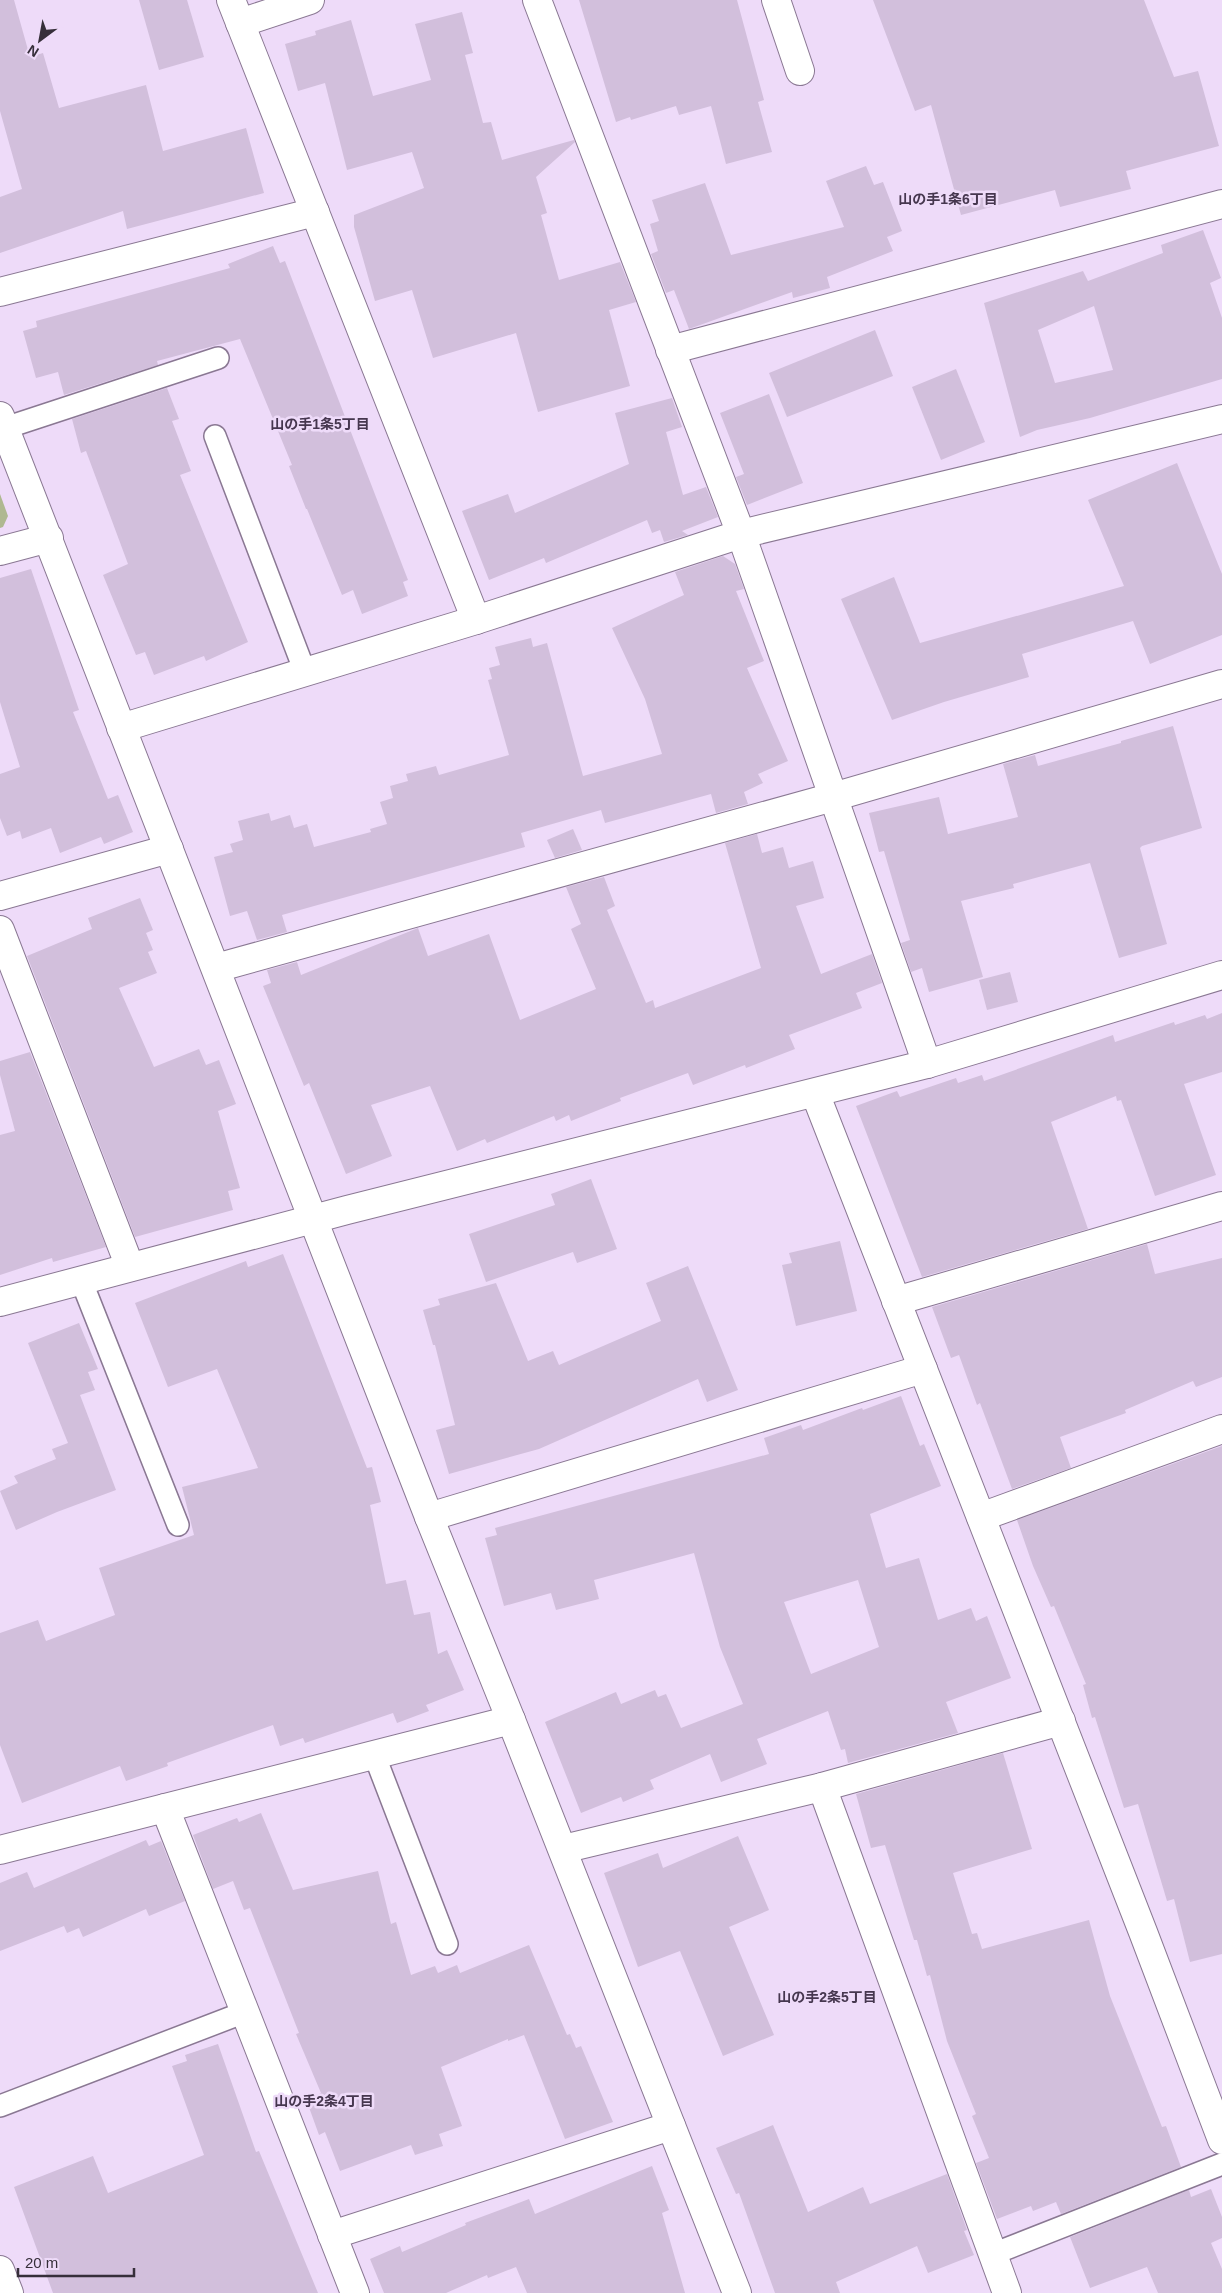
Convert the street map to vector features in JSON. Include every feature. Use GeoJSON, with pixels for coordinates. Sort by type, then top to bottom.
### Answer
{"type":"FeatureCollection","features":[{"type":"Feature","properties":{"kind":"street"},"geometry":{"type":"LineString","coordinates":[[310,0],[235,12],[476,620]]}},
{"type":"Feature","properties":{"kind":"street"},"geometry":{"type":"LineString","coordinates":[[537,0],[741,534],[927,1064]]}},
{"type":"Feature","properties":{"kind":"street"},"geometry":{"type":"LineString","coordinates":[[776,0],[800,71]]}},
{"type":"Feature","properties":{"kind":"street"},"geometry":{"type":"LineString","coordinates":[[670,350],[1222,204]]}},
{"type":"Feature","properties":{"kind":"street"},"geometry":{"type":"LineString","coordinates":[[0,292],[315,212]]}},
{"type":"Feature","properties":{"kind":"street"},"geometry":{"type":"LineString","coordinates":[[121,728],[476,620],[741,534],[1222,419]]}},
{"type":"Feature","properties":{"kind":"street"},"geometry":{"type":"LineString","coordinates":[[2,422],[216,968],[312,1219],[429,1517],[512,1720],[736,2293]]}},
{"type":"Feature","properties":{"kind":"street"},"geometry":{"type":"LineString","coordinates":[[0,552],[48,538]]}},
{"type":"Feature","properties":{"kind":"street"},"geometry":{"type":"LineString","coordinates":[[216,968],[833,797],[1222,684]]}},
{"type":"Feature","properties":{"kind":"street"},"geometry":{"type":"LineString","coordinates":[[0,896],[169,849]]}},
{"type":"Feature","properties":{"kind":"street"},"geometry":{"type":"LineString","coordinates":[[0,930],[130,1267]]}},
{"type":"Feature","properties":{"kind":"street"},"geometry":{"type":"LineString","coordinates":[[0,1302],[312,1219],[927,1064],[1222,975]]}},
{"type":"Feature","properties":{"kind":"street"},"geometry":{"type":"LineString","coordinates":[[815,1093],[1061,1721],[1222,2140]]}},
{"type":"Feature","properties":{"kind":"street"},"geometry":{"type":"LineString","coordinates":[[896,1300],[1222,1206]]}},
{"type":"Feature","properties":{"kind":"street"},"geometry":{"type":"LineString","coordinates":[[429,1517],[923,1369]]}},
{"type":"Feature","properties":{"kind":"street"},"geometry":{"type":"LineString","coordinates":[[981,1517],[1222,1429]]}},
{"type":"Feature","properties":{"kind":"street"},"geometry":{"type":"LineString","coordinates":[[0,1850],[512,1720]]}},
{"type":"Feature","properties":{"kind":"street"},"geometry":{"type":"LineString","coordinates":[[562,1849],[822,1787],[1061,1721]]}},
{"type":"Feature","properties":{"kind":"street"},"geometry":{"type":"LineString","coordinates":[[822,1787],[1007,2293]]}},
{"type":"Feature","properties":{"kind":"street"},"geometry":{"type":"LineString","coordinates":[[166,1808],[355,2293]]}},
{"type":"Feature","properties":{"kind":"street"},"geometry":{"type":"LineString","coordinates":[[332,2235],[671,2126]]}},
{"type":"Feature","properties":{"kind":"street"},"geometry":{"type":"LineString","coordinates":[[0,2270],[9,2293]]}},
{"type":"Feature","properties":{"kind":"lane"},"geometry":{"type":"LineString","coordinates":[[2,422],[218,358]]}},
{"type":"Feature","properties":{"kind":"lane"},"geometry":{"type":"LineString","coordinates":[[214,436],[305,672]]}},
{"type":"Feature","properties":{"kind":"lane"},"geometry":{"type":"LineString","coordinates":[[81,1280],[178,1525]]}},
{"type":"Feature","properties":{"kind":"lane"},"geometry":{"type":"LineString","coordinates":[[374,1754],[447,1944]]}},
{"type":"Feature","properties":{"kind":"lane"},"geometry":{"type":"LineString","coordinates":[[0,2106],[245,2012]]}},
{"type":"Feature","properties":{"kind":"lane"},"geometry":{"type":"LineString","coordinates":[[993,2254],[1222,2164]]}},
{"type":"Feature","properties":{"kind":"green space"},"geometry":{"type":"Polygon","coordinates":[[[0,494],[8,516],[3,527],[0,528],[0,494]]]}},
{"type":"Feature","properties":{"kind":"building"},"geometry":{"type":"Polygon","coordinates":[[[0,0],[14,0],[30,57],[43,53],[59,108],[146,85],[163,151],[246,128],[264,193],[127,229],[123,211],[0,253],[0,197],[22,189],[0,111],[0,0]]]}},
{"type":"Feature","properties":{"kind":"building"},"geometry":{"type":"Polygon","coordinates":[[[139,0],[187,0],[204,57],[159,70],[139,0]]]}},
{"type":"Feature","properties":{"kind":"building"},"geometry":{"type":"Polygon","coordinates":[[[579,0],[737,0],[764,100],[758,102],[772,152],[726,164],[711,106],[679,115],[676,106],[631,120],[630,117],[616,122],[579,0]]]}},
{"type":"Feature","properties":{"kind":"building"},"geometry":{"type":"Polygon","coordinates":[[[873,0],[1144,0],[1174,77],[1198,71],[1219,146],[1126,171],[1131,189],[1060,207],[1055,190],[961,215],[931,105],[915,111],[873,0]]]}},
{"type":"Feature","properties":{"kind":"building"},"geometry":{"type":"Polygon","coordinates":[[[462,12],[473,53],[465,55],[483,123],[491,122],[502,160],[574,140],[575,142],[536,177],[547,213],[541,215],[559,280],[620,262],[636,302],[609,310],[630,386],[538,412],[516,333],[433,358],[412,290],[375,301],[354,227],[354,215],[424,188],[412,152],[347,170],[325,83],[298,91],[285,44],[316,35],[315,31],[351,20],[373,96],[431,80],[415,24],[462,12]]]}},
{"type":"Feature","properties":{"kind":"building"},"geometry":{"type":"Polygon","coordinates":[[[866,166],[874,185],[883,182],[902,231],[887,237],[893,251],[827,277],[830,288],[793,298],[792,292],[689,329],[674,290],[666,293],[651,254],[658,251],[650,224],[659,221],[652,200],[705,183],[731,255],[844,227],[826,181],[866,166]]]}},
{"type":"Feature","properties":{"kind":"building"},"geometry":{"type":"Polygon","coordinates":[[[1203,230],[1221,278],[1210,283],[1222,318],[1222,379],[1090,418],[1037,430],[1020,437],[984,303],[1083,271],[1088,281],[1163,253],[1161,245],[1203,230]],[[1094,306],[1038,330],[1055,383],[1113,370],[1094,306]]]}},
{"type":"Feature","properties":{"kind":"building"},"geometry":{"type":"Polygon","coordinates":[[[273,246],[280,263],[285,261],[408,580],[403,582],[408,596],[362,614],[353,590],[342,595],[289,466],[292,465],[240,339],[157,361],[158,365],[64,395],[58,372],[36,378],[23,331],[37,327],[36,321],[230,268],[228,264],[273,246]]]}},
{"type":"Feature","properties":{"kind":"building"},"geometry":{"type":"Polygon","coordinates":[[[875,330],[893,376],[787,417],[769,373],[875,330]]]}},
{"type":"Feature","properties":{"kind":"building"},"geometry":{"type":"Polygon","coordinates":[[[956,369],[985,442],[941,460],[912,387],[956,369]]]}},
{"type":"Feature","properties":{"kind":"building"},"geometry":{"type":"Polygon","coordinates":[[[167,388],[179,419],[172,421],[191,471],[180,475],[248,642],[206,661],[204,656],[154,675],[145,652],[136,655],[103,575],[128,564],[86,451],[81,453],[72,419],[167,388]]]}},
{"type":"Feature","properties":{"kind":"building"},"geometry":{"type":"Polygon","coordinates":[[[769,394],[803,483],[747,505],[736,477],[744,474],[720,413],[769,394]]]}},
{"type":"Feature","properties":{"kind":"building"},"geometry":{"type":"Polygon","coordinates":[[[672,398],[682,427],[666,432],[683,495],[706,487],[718,517],[682,531],[688,535],[664,542],[660,530],[652,533],[647,520],[546,563],[544,558],[489,580],[462,511],[508,494],[515,513],[629,464],[615,413],[672,398]]]}},
{"type":"Feature","properties":{"kind":"building"},"geometry":{"type":"Polygon","coordinates":[[[1177,463],[1222,574],[1222,635],[1150,664],[1133,621],[1022,654],[1029,677],[944,702],[892,720],[841,599],[894,577],[920,643],[1124,586],[1088,500],[1177,463]]]}},
{"type":"Feature","properties":{"kind":"building"},"geometry":{"type":"Polygon","coordinates":[[[723,556],[735,564],[744,589],[736,591],[764,661],[747,668],[788,761],[758,774],[763,783],[744,792],[748,804],[716,813],[711,794],[605,823],[601,810],[521,833],[525,847],[282,915],[287,932],[257,940],[247,911],[230,916],[214,857],[233,852],[230,844],[243,840],[238,821],[269,813],[271,821],[290,815],[294,828],[307,824],[314,847],[371,832],[370,829],[387,824],[380,802],[393,798],[390,786],[408,781],[406,774],[436,766],[439,775],[509,755],[488,680],[492,679],[489,668],[500,665],[495,647],[531,638],[533,647],[547,643],[583,776],[662,754],[645,699],[612,628],[684,595],[675,572],[723,556]]]}},
{"type":"Feature","properties":{"kind":"building"},"geometry":{"type":"Polygon","coordinates":[[[31,569],[79,710],[73,712],[108,799],[118,795],[133,832],[104,844],[101,837],[60,853],[51,828],[22,839],[20,831],[7,836],[0,818],[0,774],[20,767],[0,702],[0,578],[31,569]]]}},
{"type":"Feature","properties":{"kind":"building"},"geometry":{"type":"Polygon","coordinates":[[[1173,726],[1202,828],[1140,848],[1167,944],[1119,958],[1090,863],[1013,884],[1014,888],[961,901],[983,977],[929,992],[922,968],[911,972],[901,943],[910,940],[884,851],[879,852],[869,813],[939,797],[948,834],[1018,817],[1003,764],[1035,755],[1038,766],[1121,743],[1121,741],[1173,726]]]}},
{"type":"Feature","properties":{"kind":"building"},"geometry":{"type":"Polygon","coordinates":[[[573,829],[582,850],[555,858],[547,840],[573,829]]]}},
{"type":"Feature","properties":{"kind":"building"},"geometry":{"type":"Polygon","coordinates":[[[757,834],[762,853],[783,847],[789,868],[813,861],[824,898],[796,906],[821,974],[872,954],[882,983],[856,993],[862,1008],[789,1035],[795,1049],[746,1068],[745,1065],[693,1085],[688,1073],[620,1098],[621,1101],[571,1121],[569,1115],[556,1121],[554,1116],[487,1143],[485,1139],[457,1151],[430,1086],[371,1105],[392,1156],[346,1174],[309,1083],[304,1086],[263,986],[271,983],[267,970],[297,962],[301,975],[418,928],[428,956],[489,934],[520,1020],[596,989],[571,929],[581,924],[566,887],[604,877],[615,906],[607,910],[646,1003],[653,1000],[655,1008],[761,968],[725,843],[757,834]]]}},
{"type":"Feature","properties":{"kind":"building"},"geometry":{"type":"Polygon","coordinates":[[[140,898],[153,930],[146,933],[153,950],[148,952],[157,973],[119,988],[154,1067],[199,1049],[206,1065],[219,1060],[236,1104],[218,1111],[240,1188],[228,1191],[233,1210],[135,1237],[27,956],[92,929],[88,918],[140,898]]]}},
{"type":"Feature","properties":{"kind":"building"},"geometry":{"type":"Polygon","coordinates":[[[1010,972],[1018,1002],[987,1010],[979,980],[1010,972]]]}},
{"type":"Feature","properties":{"kind":"building"},"geometry":{"type":"Polygon","coordinates":[[[1222,1013],[1222,1072],[1184,1084],[1216,1175],[1155,1196],[1121,1100],[1117,1101],[1116,1096],[1051,1122],[1088,1229],[922,1277],[856,1106],[897,1091],[900,1097],[956,1078],[958,1083],[982,1075],[984,1081],[1113,1035],[1115,1042],[1174,1022],[1175,1025],[1205,1015],[1207,1019],[1222,1013]]]}},
{"type":"Feature","properties":{"kind":"building"},"geometry":{"type":"Polygon","coordinates":[[[30,1052],[106,1247],[53,1262],[52,1258],[0,1275],[0,1135],[15,1131],[0,1075],[0,1061],[30,1052]]]}},
{"type":"Feature","properties":{"kind":"building"},"geometry":{"type":"Polygon","coordinates":[[[591,1179],[617,1249],[577,1263],[573,1252],[486,1282],[469,1234],[555,1205],[551,1194],[591,1179]]]}},
{"type":"Feature","properties":{"kind":"building"},"geometry":{"type":"Polygon","coordinates":[[[840,1241],[857,1311],[796,1326],[782,1265],[792,1263],[789,1253],[840,1241]]]}},
{"type":"Feature","properties":{"kind":"building"},"geometry":{"type":"Polygon","coordinates":[[[1147,1244],[1155,1274],[1222,1258],[1222,1377],[1196,1387],[1193,1381],[1125,1410],[1126,1413],[1060,1437],[1071,1468],[1012,1489],[980,1403],[977,1405],[959,1355],[951,1358],[932,1307],[1147,1244]]]}},
{"type":"Feature","properties":{"kind":"building"},"geometry":{"type":"Polygon","coordinates":[[[283,1254],[367,1468],[372,1467],[381,1502],[370,1505],[386,1584],[406,1580],[414,1615],[430,1612],[438,1654],[447,1650],[464,1690],[426,1705],[429,1711],[397,1723],[393,1713],[305,1743],[303,1738],[280,1746],[273,1725],[167,1763],[168,1766],[126,1781],[120,1766],[22,1803],[0,1745],[0,1633],[38,1620],[46,1641],[115,1615],[99,1568],[194,1535],[182,1487],[258,1468],[217,1369],[168,1387],[135,1303],[246,1261],[248,1267],[283,1254]]]}},
{"type":"Feature","properties":{"kind":"building"},"geometry":{"type":"Polygon","coordinates":[[[688,1266],[738,1390],[707,1402],[698,1379],[539,1449],[449,1474],[436,1430],[455,1425],[435,1345],[433,1345],[423,1310],[440,1305],[438,1299],[496,1283],[528,1361],[553,1351],[559,1365],[661,1321],[646,1283],[688,1266]]]}},
{"type":"Feature","properties":{"kind":"building"},"geometry":{"type":"Polygon","coordinates":[[[79,1323],[98,1369],[88,1372],[95,1390],[80,1395],[116,1490],[16,1530],[0,1491],[18,1483],[14,1476],[56,1459],[52,1449],[68,1443],[28,1343],[79,1323]]]}},
{"type":"Feature","properties":{"kind":"building"},"geometry":{"type":"Polygon","coordinates":[[[901,1396],[920,1446],[924,1444],[941,1486],[870,1514],[886,1568],[919,1558],[938,1620],[971,1608],[976,1621],[987,1616],[1011,1678],[946,1702],[958,1733],[848,1763],[845,1749],[841,1750],[828,1711],[757,1739],[767,1764],[721,1782],[710,1754],[650,1780],[654,1789],[623,1802],[621,1797],[581,1813],[545,1722],[616,1692],[621,1704],[655,1690],[658,1697],[666,1694],[681,1728],[743,1704],[720,1647],[694,1553],[594,1580],[599,1599],[556,1610],[551,1593],[504,1606],[485,1538],[497,1535],[495,1528],[769,1454],[764,1438],[801,1425],[803,1430],[862,1408],[863,1410],[901,1396]],[[858,1580],[784,1602],[811,1674],[879,1647],[858,1580]]]}},
{"type":"Feature","properties":{"kind":"building"},"geometry":{"type":"Polygon","coordinates":[[[1222,1446],[1222,1954],[1190,1962],[1174,1899],[1167,1901],[1138,1804],[1124,1808],[1095,1717],[1092,1718],[1083,1685],[1086,1684],[1054,1606],[1051,1607],[1033,1566],[1017,1520],[1222,1446]]]}},
{"type":"Feature","properties":{"kind":"building"},"geometry":{"type":"Polygon","coordinates":[[[1003,1753],[1032,1849],[953,1873],[972,1934],[977,1933],[982,1949],[1089,1920],[1110,1996],[1162,2127],[1166,2126],[1181,2167],[1061,2214],[1056,2202],[1033,2211],[1031,2206],[997,2219],[976,2163],[989,2158],[972,2116],[976,2114],[947,2041],[930,1975],[927,1976],[917,1940],[914,1940],[885,1845],[871,1848],[856,1794],[1003,1753]]]}},
{"type":"Feature","properties":{"kind":"building"},"geometry":{"type":"Polygon","coordinates":[[[261,1813],[293,1890],[378,1871],[391,1924],[396,1922],[411,1975],[435,1966],[438,1973],[457,1965],[460,1973],[529,1945],[567,2035],[570,2034],[576,2048],[581,2046],[613,2122],[565,2139],[524,2035],[508,2041],[508,2039],[441,2067],[462,2126],[439,2134],[443,2146],[415,2155],[411,2145],[340,2171],[325,2132],[319,2135],[306,2099],[321,2093],[296,2034],[299,2033],[250,1908],[244,1910],[233,1881],[213,1889],[193,1835],[237,1818],[239,1822],[261,1813]]]}},
{"type":"Feature","properties":{"kind":"building"},"geometry":{"type":"Polygon","coordinates":[[[738,1836],[769,1910],[729,1927],[774,2035],[723,2056],[680,1951],[638,1967],[604,1873],[658,1853],[663,1868],[738,1836]]]}},
{"type":"Feature","properties":{"kind":"building"},"geometry":{"type":"Polygon","coordinates":[[[146,1840],[149,1846],[161,1841],[185,1901],[149,1916],[146,1909],[83,1937],[79,1928],[67,1933],[64,1926],[0,1951],[0,1883],[27,1872],[34,1888],[146,1840]]]}},
{"type":"Feature","properties":{"kind":"building"},"geometry":{"type":"Polygon","coordinates":[[[218,2044],[256,2152],[259,2151],[318,2293],[53,2293],[14,2187],[93,2156],[108,2193],[204,2155],[172,2066],[187,2061],[185,2055],[218,2044]]]}},
{"type":"Feature","properties":{"kind":"building"},"geometry":{"type":"Polygon","coordinates":[[[773,2125],[808,2212],[863,2187],[870,2204],[947,2174],[967,2230],[964,2231],[974,2255],[928,2273],[917,2246],[836,2282],[840,2293],[775,2293],[739,2193],[736,2194],[716,2148],[773,2125]]]}},
{"type":"Feature","properties":{"kind":"building"},"geometry":{"type":"Polygon","coordinates":[[[652,2166],[669,2210],[662,2213],[685,2293],[527,2293],[516,2267],[488,2278],[487,2275],[446,2293],[384,2293],[370,2259],[400,2246],[402,2252],[466,2225],[465,2223],[529,2199],[535,2214],[652,2166]]]}},
{"type":"Feature","properties":{"kind":"building"},"geometry":{"type":"Polygon","coordinates":[[[1211,2189],[1222,2217],[1222,2238],[1211,2243],[1222,2269],[1222,2293],[1158,2293],[1147,2267],[1090,2288],[1070,2237],[1189,2190],[1191,2197],[1211,2189]]]}},
{"type":"Feature","properties":{"kind":"district","name":"山の手1条6丁目"},"geometry":{"type":"Point","coordinates":[948,199]}},
{"type":"Feature","properties":{"kind":"district","name":"山の手1条5丁目"},"geometry":{"type":"Point","coordinates":[320,424]}},
{"type":"Feature","properties":{"kind":"district","name":"山の手2条5丁目"},"geometry":{"type":"Point","coordinates":[827,1997]}},
{"type":"Feature","properties":{"kind":"district","name":"山の手2条4丁目"},"geometry":{"type":"Point","coordinates":[324,2101]}}]}
